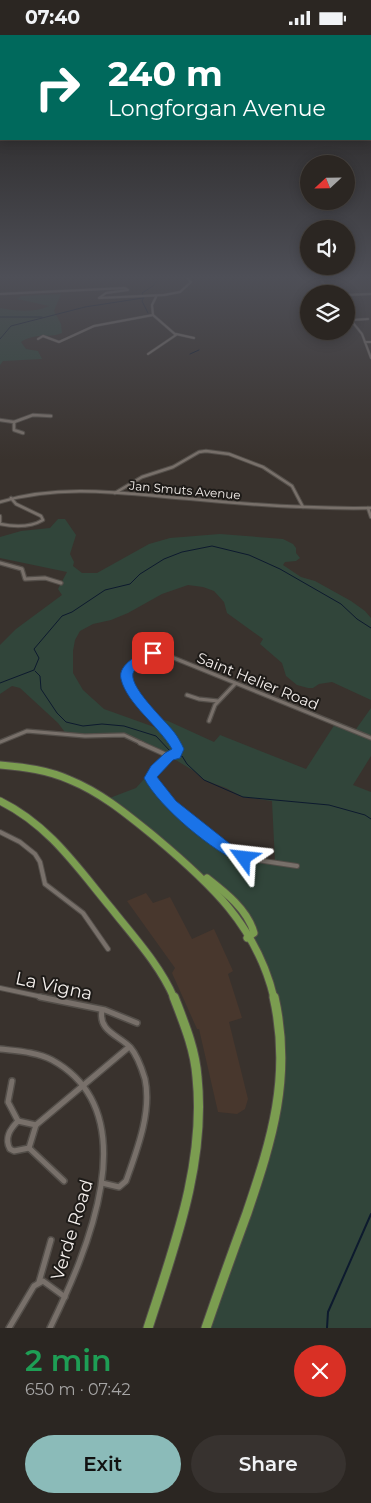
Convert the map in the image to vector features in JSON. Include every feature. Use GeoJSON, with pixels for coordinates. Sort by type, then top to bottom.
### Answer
{"type":"FeatureCollection","features":[{"type":"Feature","properties":{"kind":"highway"},"geometry":{"type":"LineString","coordinates":[[0,765],[54,774],[99,793],[181,860],[210,880],[235,903],[253,927],[254,933],[249,937],[272,987],[279,1021],[282,1047],[280,1097],[272,1137],[206,1328]]}},
{"type":"Feature","properties":{"kind":"highway"},"geometry":{"type":"LineString","coordinates":[[0,801],[22,812],[57,841],[148,955],[165,979],[182,1014],[196,1066],[200,1125],[195,1168],[181,1227],[148,1328]]}},
{"type":"Feature","properties":{"kind":"street"},"geometry":{"type":"LineString","coordinates":[[52,339],[59,342],[65,339]]}},
{"type":"Feature","properties":{"kind":"street"},"geometry":{"type":"LineString","coordinates":[[149,353],[168,339]]}},
{"type":"Feature","properties":{"kind":"street"},"geometry":{"type":"LineString","coordinates":[[363,339],[371,358]]}},
{"type":"Feature","properties":{"kind":"street"},"geometry":{"type":"LineString","coordinates":[[365,342],[371,342]]}},
{"type":"Feature","properties":{"kind":"street"},"geometry":{"type":"LineString","coordinates":[[0,420],[14,422],[33,415],[51,416]]}},
{"type":"Feature","properties":{"kind":"street"},"geometry":{"type":"LineString","coordinates":[[14,422],[14,430],[23,433]]}},
{"type":"Feature","properties":{"kind":"street"},"geometry":{"type":"LineString","coordinates":[[114,493],[143,476],[173,467],[199,452],[206,451],[229,454],[263,467],[292,486],[303,507]]}},
{"type":"Feature","properties":{"kind":"street","name":"Jan Smuts Avenue"},"geometry":{"type":"LineString","coordinates":[[0,502],[24,494],[69,489],[303,507],[370,508]]}},
{"type":"Feature","properties":{"kind":"street"},"geometry":{"type":"LineString","coordinates":[[0,516],[0,523],[24,525],[43,520],[41,516],[26,509],[12,499]]}},
{"type":"Feature","properties":{"kind":"street"},"geometry":{"type":"LineString","coordinates":[[370,508],[371,517]]}},
{"type":"Feature","properties":{"kind":"street"},"geometry":{"type":"LineString","coordinates":[[0,563],[22,569],[25,579],[45,578],[62,583]]}},
{"type":"Feature","properties":{"kind":"street","name":"Saint Helier Road"},"geometry":{"type":"LineString","coordinates":[[169,756],[177,753],[174,741],[131,689],[126,678],[127,672],[145,656],[158,653],[371,738]]}},
{"type":"Feature","properties":{"kind":"street"},"geometry":{"type":"LineString","coordinates":[[209,721],[212,709],[235,684]]}},
{"type":"Feature","properties":{"kind":"street"},"geometry":{"type":"LineString","coordinates":[[187,695],[199,699],[218,701]]}},
{"type":"Feature","properties":{"kind":"street"},"geometry":{"type":"LineString","coordinates":[[0,743],[27,731],[85,736],[124,735],[169,756],[150,778],[172,805],[238,856],[297,866]]}},
{"type":"Feature","properties":{"kind":"street"},"geometry":{"type":"LineString","coordinates":[[0,832],[35,854],[40,862],[45,885],[83,913],[108,949]]}},
{"type":"Feature","properties":{"kind":"street","name":"La Vigna"},"geometry":{"type":"LineString","coordinates":[[0,988],[19,994],[122,1015],[137,1023]]}},
{"type":"Feature","properties":{"kind":"street","name":"La Vigna"},"geometry":{"type":"LineString","coordinates":[[102,1010],[100,1018],[102,1025],[129,1047],[143,1073],[146,1097],[144,1117],[126,1181],[119,1187],[102,1183]]}},
{"type":"Feature","properties":{"kind":"street"},"geometry":{"type":"LineString","coordinates":[[29,1148],[36,1125],[129,1047]]}},
{"type":"Feature","properties":{"kind":"street","name":"Verde Road"},"geometry":{"type":"LineString","coordinates":[[0,1049],[31,1053],[52,1060],[70,1071],[95,1102],[103,1127],[104,1160],[102,1183],[75,1274],[50,1328]]}},
{"type":"Feature","properties":{"kind":"street"},"geometry":{"type":"LineString","coordinates":[[12,1081],[8,1102],[18,1121]]}},
{"type":"Feature","properties":{"kind":"street"},"geometry":{"type":"LineString","coordinates":[[29,1148],[15,1152],[10,1149],[5,1143],[7,1129],[18,1121],[36,1125]]}},
{"type":"Feature","properties":{"kind":"street"},"geometry":{"type":"LineString","coordinates":[[29,1148],[64,1181]]}},
{"type":"Feature","properties":{"kind":"street"},"geometry":{"type":"LineString","coordinates":[[9,1328],[34,1286],[39,1281],[51,1240]]}},
{"type":"Feature","properties":{"kind":"street"},"geometry":{"type":"LineString","coordinates":[[39,1281],[43,1281],[65,1297]]}},
{"type":"Feature","properties":{"kind":"shaded area"},"geometry":{"type":"Polygon","coordinates":[[[146,893],[153,903],[170,897],[192,939],[214,929],[233,971],[228,974],[242,1018],[229,1022],[248,1099],[245,1109],[237,1114],[218,1112],[199,1029],[197,1029],[172,973],[175,968],[127,901],[146,893]]]}},
{"type":"Feature","properties":{"kind":"green space"},"geometry":{"type":"Polygon","coordinates":[[[0,339],[25,339],[21,342],[26,349],[38,351],[42,359],[3,361],[0,365],[0,339]]]}},
{"type":"Feature","properties":{"kind":"green space"},"geometry":{"type":"Polygon","coordinates":[[[58,519],[65,519],[76,535],[70,554],[74,562],[73,566],[82,573],[97,573],[149,544],[170,538],[220,534],[283,539],[293,544],[300,558],[296,561],[285,562],[283,565],[301,577],[315,581],[351,601],[371,618],[371,700],[332,682],[319,684],[313,688],[297,685],[286,676],[282,663],[260,644],[263,639],[227,613],[224,602],[214,591],[188,585],[162,594],[128,613],[111,620],[93,624],[80,631],[75,640],[73,651],[73,673],[83,690],[104,709],[157,728],[169,735],[156,718],[168,721],[214,742],[220,735],[306,769],[335,724],[354,732],[371,708],[371,756],[353,785],[371,792],[371,1328],[206,1328],[272,1137],[281,1047],[264,966],[223,898],[107,799],[136,788],[145,778],[150,778],[167,800],[238,856],[275,862],[272,801],[243,797],[204,780],[194,771],[169,756],[127,736],[67,735],[58,723],[20,688],[12,686],[0,694],[0,645],[16,629],[62,595],[58,589],[67,572],[0,558],[0,537],[21,531],[50,528],[58,519]]]}},
{"type":"Feature","properties":{"kind":"waterway"},"geometry":{"type":"LineString","coordinates":[[190,354],[199,350]]}},
{"type":"Feature","properties":{"kind":"waterway"},"geometry":{"type":"LineString","coordinates":[[0,683],[34,670],[39,658],[34,649],[62,616],[72,612],[105,590],[130,584],[140,574],[164,559],[182,552],[212,546],[249,555],[280,569],[341,604],[357,619],[371,628]]}},
{"type":"Feature","properties":{"kind":"waterway"},"geometry":{"type":"LineString","coordinates":[[35,671],[40,676],[41,689],[57,713],[66,722],[83,726],[102,724],[124,726],[156,736],[170,751],[182,756],[187,764],[204,780],[243,797],[329,805],[365,815],[371,819]]}},
{"type":"Feature","properties":{"kind":"waterway"},"geometry":{"type":"LineString","coordinates":[[327,1328],[328,1312],[371,1214]]}},
{"type":"Feature","properties":{"kind":"route"},"geometry":{"type":"LineString","coordinates":[[153,653],[145,656],[132,666],[126,674],[126,678],[134,693],[171,736],[177,745],[178,751],[176,755],[169,756],[150,778],[169,803],[229,851],[244,858]]}}]}
